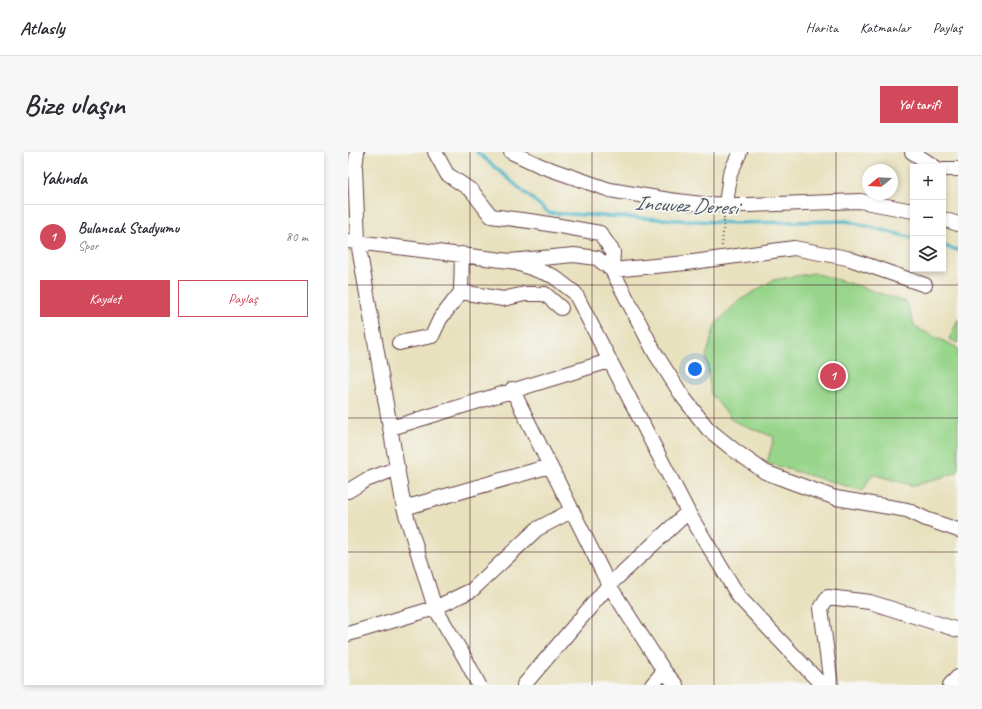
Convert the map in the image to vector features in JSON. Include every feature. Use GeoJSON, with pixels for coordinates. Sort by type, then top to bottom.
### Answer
{"type":"FeatureCollection","features":[{"type":"Feature","properties":{"kind":"street"},"geometry":{"type":"LineString","coordinates":[[357,152],[355,167],[353,242],[391,428],[404,508],[435,608],[479,685]]}},
{"type":"Feature","properties":{"kind":"street"},"geometry":{"type":"LineString","coordinates":[[435,152],[447,174],[472,192],[492,216],[600,233],[613,252],[612,270]]}},
{"type":"Feature","properties":{"kind":"street"},"geometry":{"type":"LineString","coordinates":[[511,152],[541,166],[610,190],[669,200],[725,208],[860,201],[910,210]]}},
{"type":"Feature","properties":{"kind":"street"},"geometry":{"type":"LineString","coordinates":[[725,208],[730,174],[740,152]]}},
{"type":"Feature","properties":{"kind":"street"},"geometry":{"type":"LineString","coordinates":[[912,152],[930,164]]}},
{"type":"Feature","properties":{"kind":"street"},"geometry":{"type":"LineString","coordinates":[[946,169],[958,169]]}},
{"type":"Feature","properties":{"kind":"street"},"geometry":{"type":"LineString","coordinates":[[946,220],[958,224]]}},
{"type":"Feature","properties":{"kind":"street"},"geometry":{"type":"LineString","coordinates":[[353,242],[510,261],[553,276],[575,293],[688,512],[739,597],[822,685]]}},
{"type":"Feature","properties":{"kind":"street"},"geometry":{"type":"LineString","coordinates":[[612,270],[686,263],[794,248],[847,258],[925,285]]}},
{"type":"Feature","properties":{"kind":"street"},"geometry":{"type":"LineString","coordinates":[[399,343],[432,336],[440,319],[461,292],[462,254]]}},
{"type":"Feature","properties":{"kind":"street"},"geometry":{"type":"LineString","coordinates":[[510,261],[574,255],[597,258],[612,270],[655,353],[683,397],[708,430],[765,472],[794,484],[836,498],[907,510],[926,519],[958,530]]}},
{"type":"Feature","properties":{"kind":"street"},"geometry":{"type":"LineString","coordinates":[[461,292],[503,299],[525,294],[545,294],[561,308]]}},
{"type":"Feature","properties":{"kind":"street"},"geometry":{"type":"LineString","coordinates":[[391,428],[512,389],[609,361]]}},
{"type":"Feature","properties":{"kind":"street"},"geometry":{"type":"LineString","coordinates":[[512,389],[571,511],[609,585],[664,671],[676,685]]}},
{"type":"Feature","properties":{"kind":"street"},"geometry":{"type":"LineString","coordinates":[[404,508],[550,466]]}},
{"type":"Feature","properties":{"kind":"street"},"geometry":{"type":"LineString","coordinates":[[348,491],[366,480],[398,468]]}},
{"type":"Feature","properties":{"kind":"street"},"geometry":{"type":"LineString","coordinates":[[348,634],[435,608],[472,590],[537,529],[571,511]]}},
{"type":"Feature","properties":{"kind":"street"},"geometry":{"type":"LineString","coordinates":[[524,685],[609,585],[688,512]]}},
{"type":"Feature","properties":{"kind":"street"},"geometry":{"type":"LineString","coordinates":[[831,685],[821,608],[828,597],[870,602],[958,630]]}},
{"type":"Feature","properties":{"kind":"street"},"geometry":{"type":"LineString","coordinates":[[652,685],[664,671]]}},
{"type":"Feature","properties":{"kind":"street"},"geometry":{"type":"LineString","coordinates":[[950,685],[958,677]]}},
{"type":"Feature","properties":{"kind":"path"},"geometry":{"type":"LineString","coordinates":[[722,244],[725,208]]}},
{"type":"Feature","properties":{"kind":"green space"},"geometry":{"type":"Polygon","coordinates":[[[814,273],[906,302],[915,327],[958,348],[958,472],[914,486],[872,474],[863,491],[767,463],[774,437],[733,421],[711,394],[706,357],[715,325],[737,302],[773,280],[814,273]]]}},
{"type":"Feature","properties":{"kind":"green space"},"geometry":{"type":"Polygon","coordinates":[[[958,319],[958,343],[949,339],[958,319]]]}},
{"type":"Feature","properties":{"kind":"waterway","name":"Incuvez Deresi"},"geometry":{"type":"LineString","coordinates":[[477,152],[549,213],[734,223],[847,221],[910,237]]}},
{"type":"Feature","properties":{"kind":"waterway","name":"Incuvez Deresi"},"geometry":{"type":"LineString","coordinates":[[946,247],[958,250]]}},
{"type":"Feature","properties":{"kind":"place","name":"Bulancak Stadyumu"},"geometry":{"type":"Point","coordinates":[833,376]}}]}
